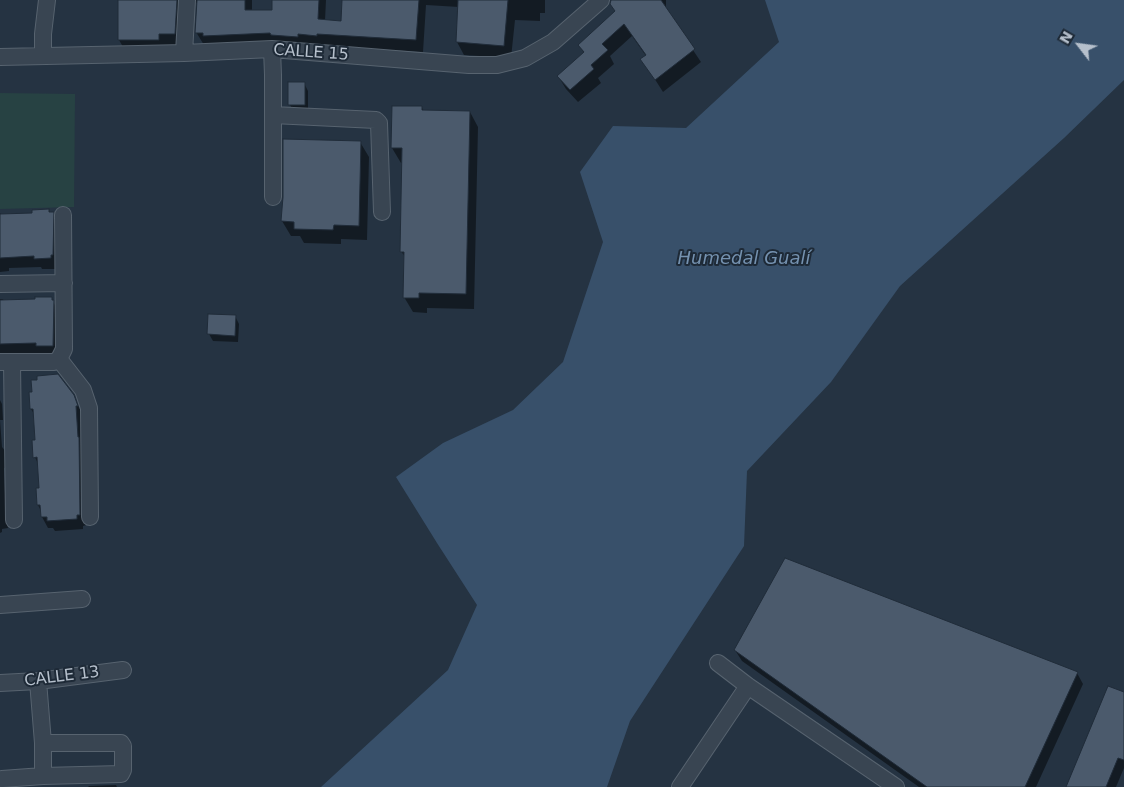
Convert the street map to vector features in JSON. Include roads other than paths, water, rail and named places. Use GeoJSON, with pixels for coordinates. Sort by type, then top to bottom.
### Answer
{"type":"FeatureCollection","features":[{"type":"Feature","properties":{"kind":"street"},"geometry":{"type":"LineString","coordinates":[[43,56],[43,34],[47,0]]}},
{"type":"Feature","properties":{"kind":"street"},"geometry":{"type":"LineString","coordinates":[[184,53],[188,0]]}},
{"type":"Feature","properties":{"kind":"street","name":"CALLE 15"},"geometry":{"type":"LineString","coordinates":[[0,57],[272,49],[469,65],[497,65],[525,58],[553,42],[602,0]]}},
{"type":"Feature","properties":{"kind":"street"},"geometry":{"type":"LineString","coordinates":[[272,49],[273,197]]}},
{"type":"Feature","properties":{"kind":"street"},"geometry":{"type":"LineString","coordinates":[[273,115],[376,120],[378,123],[382,212]]}},
{"type":"Feature","properties":{"kind":"street"},"geometry":{"type":"LineString","coordinates":[[14,520],[6,362],[54,362],[59,359],[66,344],[63,214]]}},
{"type":"Feature","properties":{"kind":"street"},"geometry":{"type":"LineString","coordinates":[[0,284],[64,283]]}},
{"type":"Feature","properties":{"kind":"street"},"geometry":{"type":"LineString","coordinates":[[59,359],[83,390],[89,408],[90,517]]}},
{"type":"Feature","properties":{"kind":"street"},"geometry":{"type":"LineString","coordinates":[[0,605],[82,599]]}},
{"type":"Feature","properties":{"kind":"street"},"geometry":{"type":"LineString","coordinates":[[718,663],[748,686],[896,787]]}},
{"type":"Feature","properties":{"kind":"street","name":"CALLE 13"},"geometry":{"type":"LineString","coordinates":[[0,683],[38,681],[123,670]]}},
{"type":"Feature","properties":{"kind":"street"},"geometry":{"type":"LineString","coordinates":[[38,681],[44,743],[43,776]]}},
{"type":"Feature","properties":{"kind":"street"},"geometry":{"type":"LineString","coordinates":[[680,787],[748,686]]}},
{"type":"Feature","properties":{"kind":"street"},"geometry":{"type":"LineString","coordinates":[[2,779],[121,774],[123,746],[121,743],[44,743]]}},
{"type":"Feature","properties":{"kind":"water","name":"Humedal Gualí"},"geometry":{"type":"Polygon","coordinates":[[[765,0],[1124,0],[1124,80],[1064,138],[900,286],[831,382],[747,471],[744,546],[630,721],[607,787],[321,787],[448,670],[477,605],[396,477],[443,443],[513,410],[563,362],[603,242],[580,172],[613,126],[686,128],[779,42],[765,0]]]}}]}
